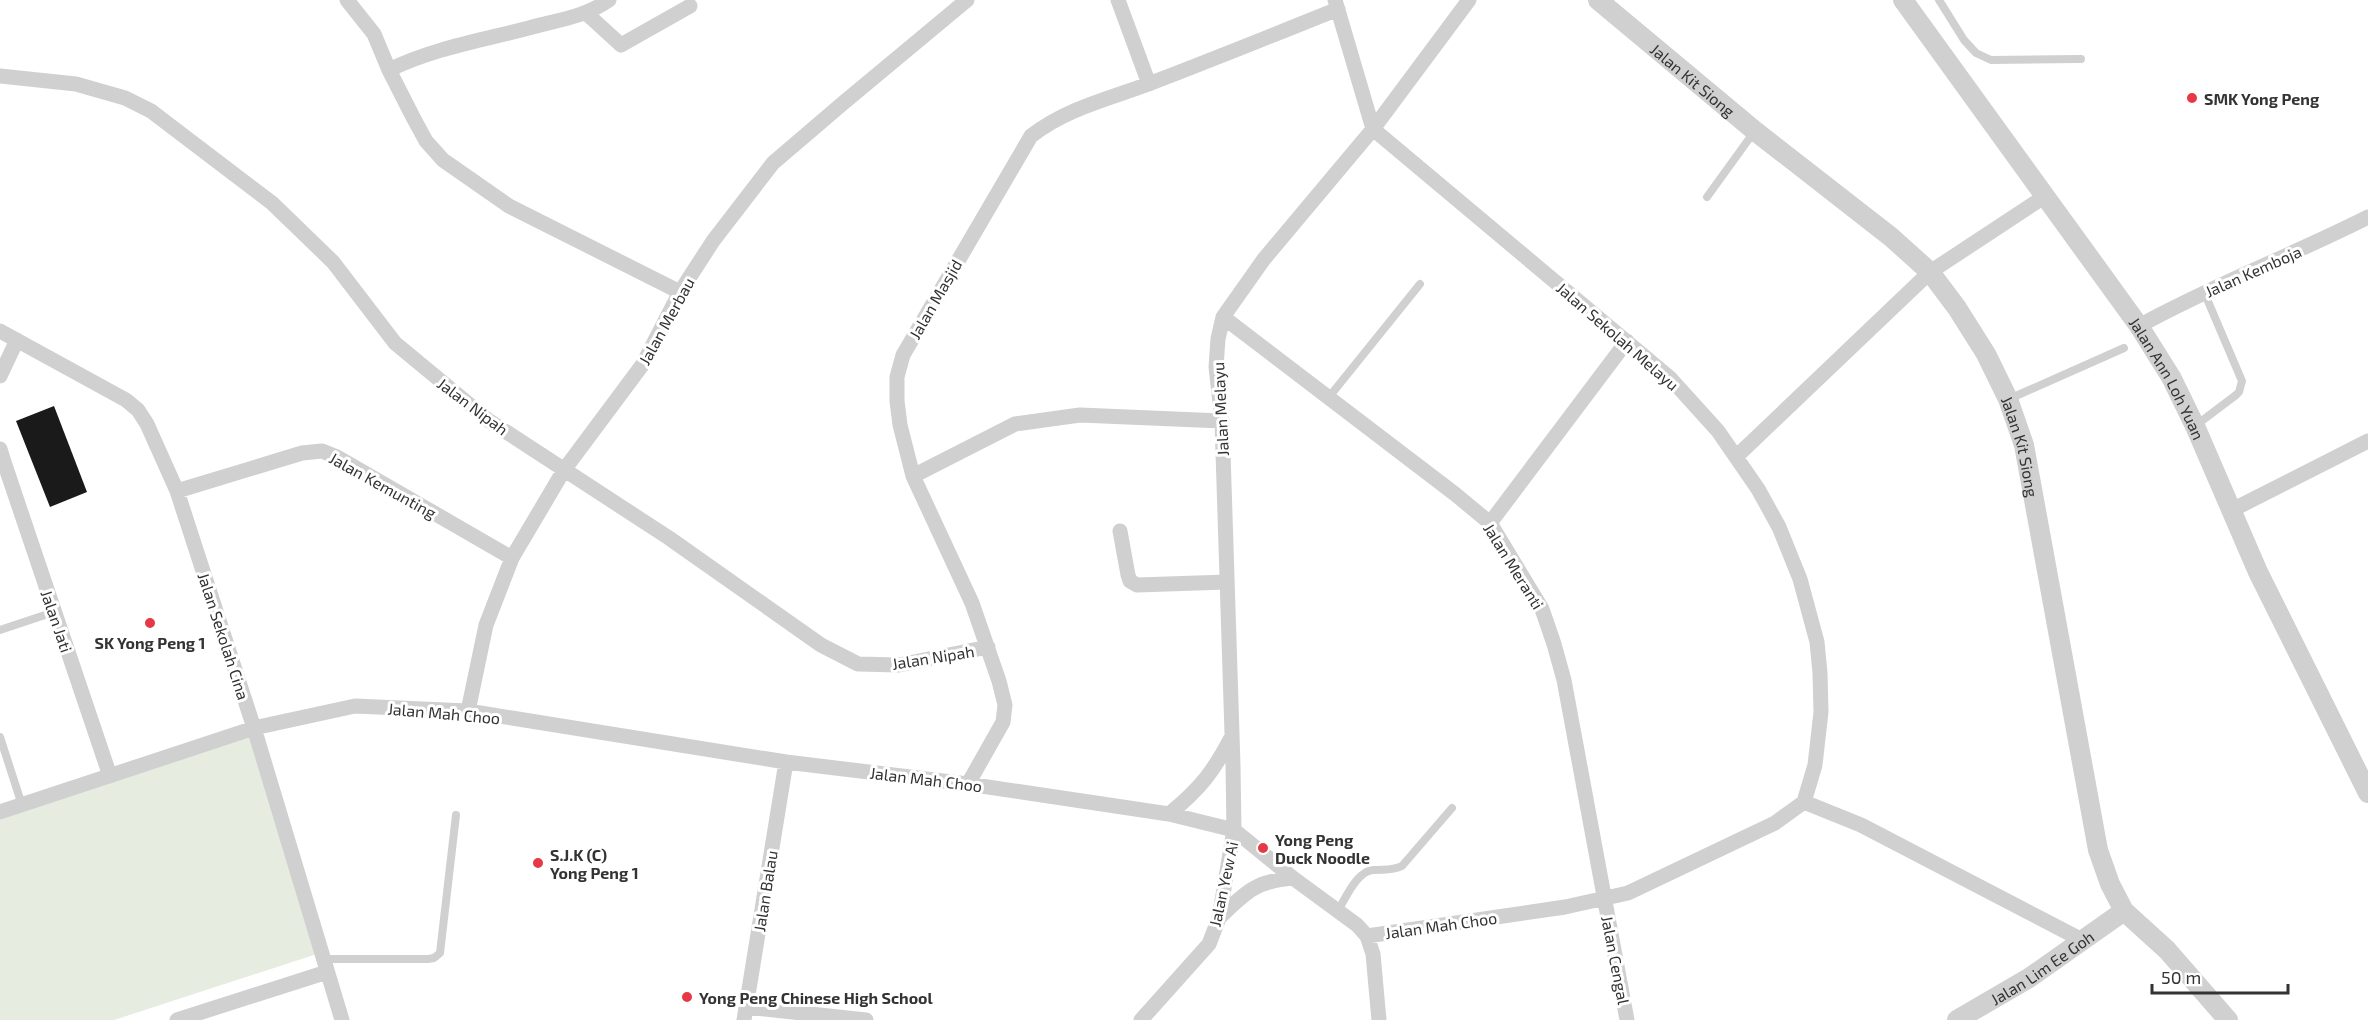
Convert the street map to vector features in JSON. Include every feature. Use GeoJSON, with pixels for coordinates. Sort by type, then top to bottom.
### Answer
{"type":"FeatureCollection","features":[{"type":"Feature","properties":{"kind":"street"},"geometry":{"type":"LineString","coordinates":[[347,0],[374,34],[389,70],[426,141],[443,160],[509,206],[680,292]]}},
{"type":"Feature","properties":{"kind":"street"},"geometry":{"type":"LineString","coordinates":[[389,70],[408,60],[586,13],[609,0]]}},
{"type":"Feature","properties":{"kind":"street","name":"Jalan Merbau"},"geometry":{"type":"LineString","coordinates":[[468,711],[486,625],[512,558],[564,470],[643,364],[680,292],[713,241],[774,163],[967,0]]}},
{"type":"Feature","properties":{"kind":"street"},"geometry":{"type":"LineString","coordinates":[[1118,0],[1149,84]]}},
{"type":"Feature","properties":{"kind":"street","name":"Jalan Melayu"},"geometry":{"type":"LineString","coordinates":[[1234,830],[1221,421],[1216,368],[1218,339],[1224,317],[1264,259],[1373,129],[1469,0]]}},
{"type":"Feature","properties":{"kind":"street","name":"Jalan Kit Siong"},"geometry":{"type":"LineString","coordinates":[[1598,0],[1755,131],[1891,237],[1930,272],[1957,308],[1986,354],[2008,399],[2024,445],[2098,850],[2110,884],[2124,911],[2166,950],[2228,1020]]}},
{"type":"Feature","properties":{"kind":"street","name":"Jalan Ann Loh Yuan"},"geometry":{"type":"LineString","coordinates":[[1903,0],[2139,326],[2171,377],[2259,572],[2368,793]]}},
{"type":"Feature","properties":{"kind":"street"},"geometry":{"type":"LineString","coordinates":[[1337,5],[1373,129]]}},
{"type":"Feature","properties":{"kind":"street","name":"Jalan Masjid"},"geometry":{"type":"LineString","coordinates":[[968,784],[1003,722],[1005,705],[972,603],[913,476],[900,425],[897,401],[897,377],[903,355],[1031,136],[1049,122],[1073,110],[1149,84],[1337,5]]}},
{"type":"Feature","properties":{"kind":"street"},"geometry":{"type":"LineString","coordinates":[[586,13],[621,45],[690,6]]}},
{"type":"Feature","properties":{"kind":"street","name":"Jalan Nipah"},"geometry":{"type":"LineString","coordinates":[[0,76],[76,84],[125,98],[151,111],[272,203],[333,262],[395,343],[488,420],[669,538],[821,645],[858,664],[899,665],[988,647]]}},
{"type":"Feature","properties":{"kind":"street","name":"Jalan Sekolah Melayu"},"geometry":{"type":"LineString","coordinates":[[1373,129],[1670,378],[1718,431],[1737,456],[1779,527],[1803,588],[1817,642],[1821,673],[1821,712],[1815,765],[1804,802]]}},
{"type":"Feature","properties":{"kind":"street"},"geometry":{"type":"LineString","coordinates":[[1737,456],[1930,272],[2044,197]]}},
{"type":"Feature","properties":{"kind":"street","name":"Jalan Kemboja"},"geometry":{"type":"LineString","coordinates":[[2139,326],[2204,292],[2318,242],[2368,217]]}},
{"type":"Feature","properties":{"kind":"street","name":"Jalan Meranti"},"geometry":{"type":"LineString","coordinates":[[1224,317],[1490,523],[1542,609],[1554,644],[1564,680],[1604,900]]}},
{"type":"Feature","properties":{"kind":"street","name":"Jalan Sekolah Cina"},"geometry":{"type":"LineString","coordinates":[[0,331],[126,400],[138,410],[154,436],[177,491],[254,728],[342,1020]]}},
{"type":"Feature","properties":{"kind":"street"},"geometry":{"type":"LineString","coordinates":[[0,376],[17,340]]}},
{"type":"Feature","properties":{"kind":"street"},"geometry":{"type":"LineString","coordinates":[[1490,523],[1627,341]]}},
{"type":"Feature","properties":{"kind":"street"},"geometry":{"type":"LineString","coordinates":[[913,476],[1015,424],[1080,415],[1221,421]]}},
{"type":"Feature","properties":{"kind":"street"},"geometry":{"type":"LineString","coordinates":[[2232,510],[2368,441]]}},
{"type":"Feature","properties":{"kind":"street","name":"Jalan Jati"},"geometry":{"type":"LineString","coordinates":[[0,449],[3,466],[110,776]]}},
{"type":"Feature","properties":{"kind":"street","name":"Jalan Kemunting"},"geometry":{"type":"LineString","coordinates":[[177,491],[302,453],[322,452],[337,457],[512,558]]}},
{"type":"Feature","properties":{"kind":"street"},"geometry":{"type":"LineString","coordinates":[[1120,531],[1130,581],[1137,585],[1227,582]]}},
{"type":"Feature","properties":{"kind":"street","name":"Jalan Mah Choo"},"geometry":{"type":"LineString","coordinates":[[0,812],[254,728],[355,706],[468,711],[786,762],[968,784],[1169,814],[1234,830],[1293,878],[1357,925],[1367,936],[1604,900],[1628,893],[1775,823],[1804,802]]}},
{"type":"Feature","properties":{"kind":"street"},"geometry":{"type":"LineString","coordinates":[[1169,814],[1200,786],[1216,766],[1232,736]]}},
{"type":"Feature","properties":{"kind":"street","name":"Jalan Balau"},"geometry":{"type":"LineString","coordinates":[[745,1013],[786,762]]}},
{"type":"Feature","properties":{"kind":"street"},"geometry":{"type":"LineString","coordinates":[[1804,802],[1861,825],[2082,940]]}},
{"type":"Feature","properties":{"kind":"street","name":"Jalan Yew Ai"},"geometry":{"type":"LineString","coordinates":[[1141,1020],[1209,944],[1219,918],[1234,830]]}},
{"type":"Feature","properties":{"kind":"street"},"geometry":{"type":"LineString","coordinates":[[1219,918],[1257,885],[1271,880],[1293,878]]}},
{"type":"Feature","properties":{"kind":"street","name":"Jalan Cengal"},"geometry":{"type":"LineString","coordinates":[[1604,900],[1627,1020]]}},
{"type":"Feature","properties":{"kind":"street","name":"Jalan Lim Ee Goh"},"geometry":{"type":"LineString","coordinates":[[1957,1020],[2029,978],[2124,911]]}},
{"type":"Feature","properties":{"kind":"street"},"geometry":{"type":"LineString","coordinates":[[1367,936],[1373,954],[1379,1020]]}},
{"type":"Feature","properties":{"kind":"street"},"geometry":{"type":"LineString","coordinates":[[177,1020],[325,966]]}},
{"type":"Feature","properties":{"kind":"street"},"geometry":{"type":"LineString","coordinates":[[745,1013],[866,1020]]}},
{"type":"Feature","properties":{"kind":"lane"},"geometry":{"type":"LineString","coordinates":[[1939,0],[1964,40],[1976,52],[1990,60],[2081,59]]}},
{"type":"Feature","properties":{"kind":"lane"},"geometry":{"type":"LineString","coordinates":[[1707,197],[1755,131]]}},
{"type":"Feature","properties":{"kind":"lane"},"geometry":{"type":"LineString","coordinates":[[1329,397],[1420,284]]}},
{"type":"Feature","properties":{"kind":"lane"},"geometry":{"type":"LineString","coordinates":[[2195,426],[2236,395],[2242,381],[2204,292]]}},
{"type":"Feature","properties":{"kind":"lane"},"geometry":{"type":"LineString","coordinates":[[2008,399],[2124,348]]}},
{"type":"Feature","properties":{"kind":"lane"},"geometry":{"type":"LineString","coordinates":[[0,630],[54,612]]}},
{"type":"Feature","properties":{"kind":"lane"},"geometry":{"type":"LineString","coordinates":[[0,737],[22,805]]}},
{"type":"Feature","properties":{"kind":"lane"},"geometry":{"type":"LineString","coordinates":[[1338,910],[1362,874],[1370,870],[1394,870],[1402,866],[1452,808]]}},
{"type":"Feature","properties":{"kind":"lane"},"geometry":{"type":"LineString","coordinates":[[325,966],[428,959],[440,953],[456,815]]}},
{"type":"Feature","properties":{"kind":"shaded area"},"geometry":{"type":"Polygon","coordinates":[[[250,728],[323,952],[114,1020],[0,1020],[0,810],[250,728]]]}},
{"type":"Feature","properties":{"kind":"building"},"geometry":{"type":"Polygon","coordinates":[[[54,406],[87,492],[50,507],[16,421],[54,406]]]}},
{"type":"Feature","properties":{"kind":"place","name":"SMK Yong Peng"},"geometry":{"type":"Point","coordinates":[2192,98]}},
{"type":"Feature","properties":{"kind":"place","name":"SK Yong Peng 1"},"geometry":{"type":"Point","coordinates":[150,623]}},
{"type":"Feature","properties":{"kind":"place","name":"Yong Peng Duck Noodle"},"geometry":{"type":"Point","coordinates":[1263,848]}},
{"type":"Feature","properties":{"kind":"place","name":"S.J.K (C) Yong Peng 1"},"geometry":{"type":"Point","coordinates":[538,863]}},
{"type":"Feature","properties":{"kind":"place","name":"Yong Peng Chinese High School"},"geometry":{"type":"Point","coordinates":[687,997]}}]}
